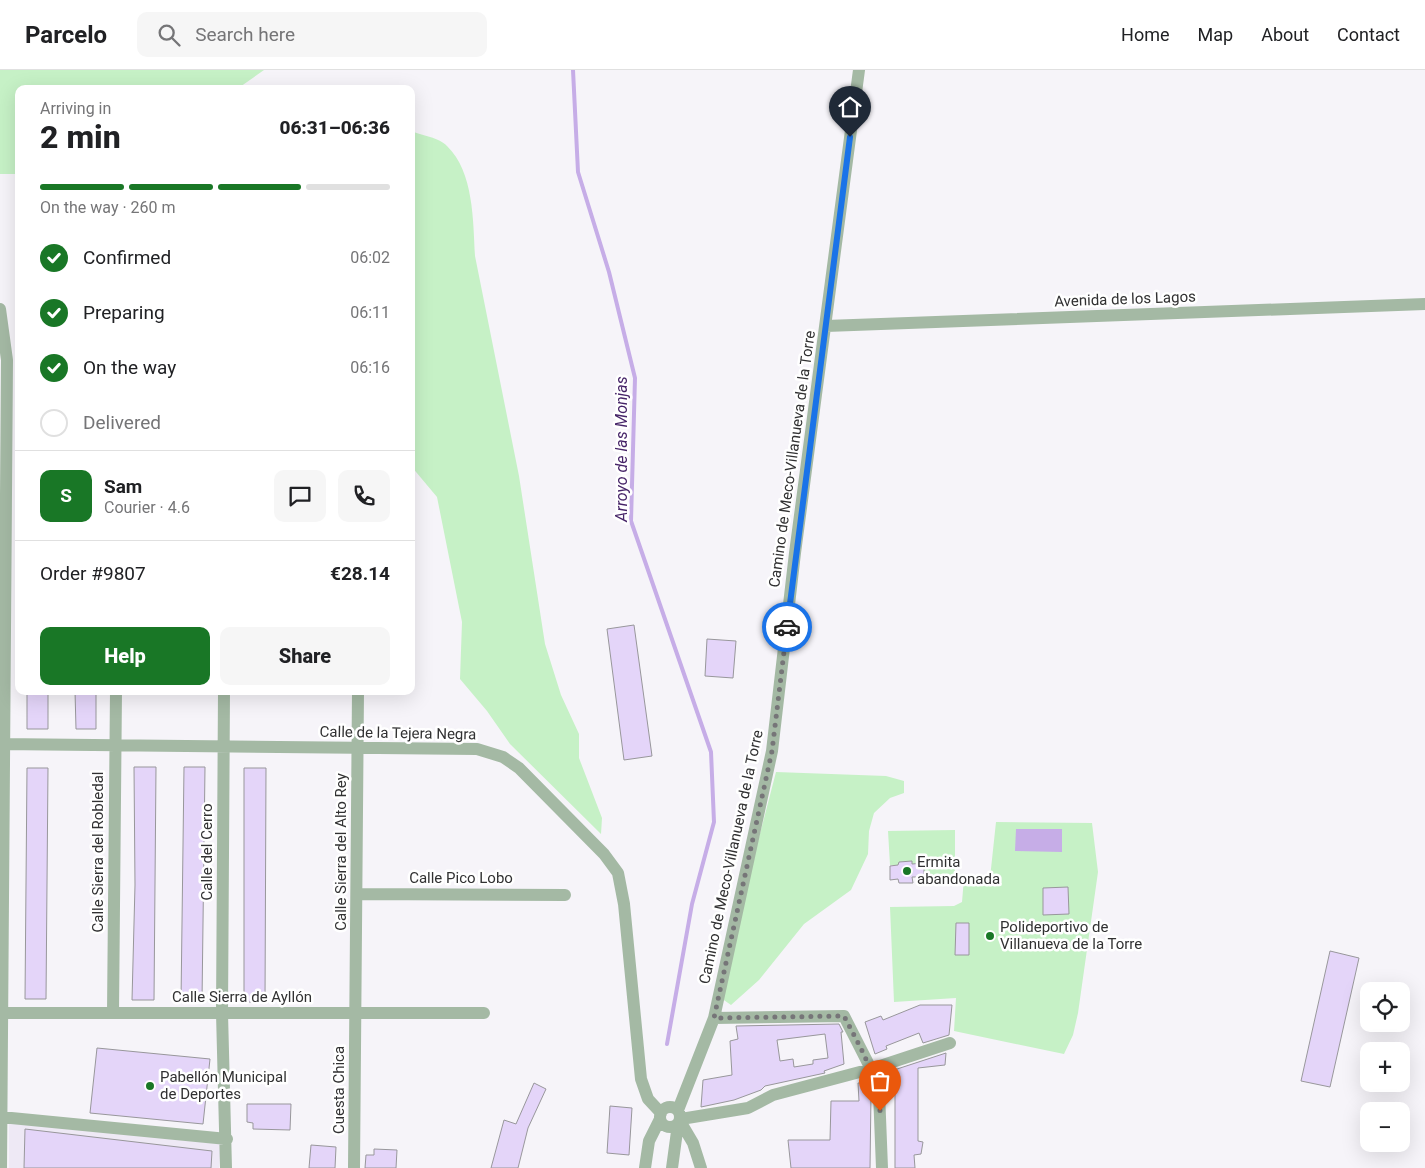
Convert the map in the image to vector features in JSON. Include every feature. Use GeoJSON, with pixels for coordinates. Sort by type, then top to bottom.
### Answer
{"type":"FeatureCollection","features":[{"type":"Feature","properties":{"kind":"street","name":"Camino de Meco-Villanueva de la Torre"},"geometry":{"type":"LineString","coordinates":[[672,1168],[679,1118],[714,1018],[772,751],[795,553],[859,70]]}},
{"type":"Feature","properties":{"kind":"street","name":"Avenida de los Lagos"},"geometry":{"type":"LineString","coordinates":[[826,326],[1425,304]]}},
{"type":"Feature","properties":{"kind":"street"},"geometry":{"type":"LineString","coordinates":[[0,310],[9,360],[3,744],[1,1168]]}},
{"type":"Feature","properties":{"kind":"street","name":"Calle Sierra del Robledal"},"geometry":{"type":"LineString","coordinates":[[113,1013],[116,695]]}},
{"type":"Feature","properties":{"kind":"street","name":"Calle del Cerro"},"geometry":{"type":"LineString","coordinates":[[224,695],[222,1013],[227,1139],[226,1168]]}},
{"type":"Feature","properties":{"kind":"street","name":"Calle Sierra del Alto Rey"},"geometry":{"type":"LineString","coordinates":[[356,1013],[358,695]]}},
{"type":"Feature","properties":{"kind":"street","name":"Calle de la Tejera Negra"},"geometry":{"type":"LineString","coordinates":[[3,744],[477,749],[503,757],[519,768],[604,854],[618,873],[624,904],[641,1079],[648,1099],[661,1116]]}},
{"type":"Feature","properties":{"kind":"street","name":"Calle Pico Lobo"},"geometry":{"type":"LineString","coordinates":[[357,894],[565,895]]}},
{"type":"Feature","properties":{"kind":"street","name":"Calle Sierra de Ayllón"},"geometry":{"type":"LineString","coordinates":[[1,1013],[484,1013]]}},
{"type":"Feature","properties":{"kind":"street","name":"Cuesta Chica"},"geometry":{"type":"LineString","coordinates":[[354,1168],[356,1013]]}},
{"type":"Feature","properties":{"kind":"street"},"geometry":{"type":"LineString","coordinates":[[714,1018],[844,1016],[871,1069],[879,1092],[882,1168]]}},
{"type":"Feature","properties":{"kind":"street"},"geometry":{"type":"LineString","coordinates":[[661,1116],[668,1127],[679,1118],[748,1108],[772,1095],[871,1069],[950,1044]]}},
{"type":"Feature","properties":{"kind":"street"},"geometry":{"type":"LineString","coordinates":[[645,1168],[649,1142],[661,1116],[668,1107],[679,1118],[693,1143],[701,1168]]}},
{"type":"Feature","properties":{"kind":"street"},"geometry":{"type":"LineString","coordinates":[[1,1118],[227,1139]]}},
{"type":"Feature","properties":{"kind":"shaded area"},"geometry":{"type":"Polygon","coordinates":[[[1016,829],[1062,829],[1062,852],[1015,851],[1016,829]]]}},
{"type":"Feature","properties":{"kind":"shaded area"},"geometry":{"type":"Polygon","coordinates":[[[9,1123],[221,1144],[219,1168],[9,1168],[9,1123]]]}},
{"type":"Feature","properties":{"kind":"green space"},"geometry":{"type":"Polygon","coordinates":[[[0,70],[264,70],[243,85],[15,85],[15,174],[0,174],[0,70]]]}},
{"type":"Feature","properties":{"kind":"green space"},"geometry":{"type":"Polygon","coordinates":[[[415,132],[444,143],[456,157],[467,183],[472,213],[475,256],[519,476],[545,644],[561,695],[579,734],[579,758],[602,818],[601,834],[510,744],[487,711],[460,679],[462,622],[437,497],[415,471],[415,132]]]}},
{"type":"Feature","properties":{"kind":"green space"},"geometry":{"type":"Polygon","coordinates":[[[776,772],[886,776],[904,781],[904,793],[890,798],[874,813],[869,831],[868,854],[851,890],[804,924],[759,980],[731,1005],[718,996],[776,772]]]}},
{"type":"Feature","properties":{"kind":"green space","name":"Polideportivo de Villanueva de la Torre"},"geometry":{"type":"Polygon","coordinates":[[[996,822],[1092,823],[1098,872],[1078,1013],[1073,1035],[1064,1054],[954,1031],[956,998],[894,1002],[890,907],[954,906],[962,902],[964,878],[990,878],[996,822]]]}},
{"type":"Feature","properties":{"kind":"green space"},"geometry":{"type":"Polygon","coordinates":[[[955,830],[955,875],[924,877],[924,863],[912,864],[911,861],[890,865],[888,831],[955,830]]]}},
{"type":"Feature","properties":{"kind":"building"},"geometry":{"type":"Polygon","coordinates":[[[634,625],[652,756],[624,760],[607,629],[634,625]]]}},
{"type":"Feature","properties":{"kind":"building"},"geometry":{"type":"Polygon","coordinates":[[[707,639],[736,641],[733,678],[705,676],[707,639]]]}},
{"type":"Feature","properties":{"kind":"building"},"geometry":{"type":"Polygon","coordinates":[[[27,695],[48,695],[48,729],[27,729],[27,695]]]}},
{"type":"Feature","properties":{"kind":"building"},"geometry":{"type":"Polygon","coordinates":[[[75,695],[96,695],[96,729],[76,729],[75,695]]]}},
{"type":"Feature","properties":{"kind":"building"},"geometry":{"type":"Polygon","coordinates":[[[134,767],[156,767],[154,1000],[132,1000],[135,885],[134,767]]]}},
{"type":"Feature","properties":{"kind":"building"},"geometry":{"type":"Polygon","coordinates":[[[184,767],[205,767],[202,1001],[181,1001],[184,767]]]}},
{"type":"Feature","properties":{"kind":"building"},"geometry":{"type":"Polygon","coordinates":[[[27,768],[48,768],[46,999],[25,999],[27,768]]]}},
{"type":"Feature","properties":{"kind":"building"},"geometry":{"type":"Polygon","coordinates":[[[244,768],[266,768],[265,1002],[244,1002],[244,768]]]}},
{"type":"Feature","properties":{"kind":"building","name":"Ermita abandonada"},"geometry":{"type":"Polygon","coordinates":[[[912,861],[912,864],[924,863],[924,877],[912,877],[913,883],[899,883],[898,879],[890,880],[890,866],[898,865],[899,862],[912,861]]]}},
{"type":"Feature","properties":{"kind":"building"},"geometry":{"type":"Polygon","coordinates":[[[1068,887],[1069,914],[1043,915],[1043,888],[1068,887]]]}},
{"type":"Feature","properties":{"kind":"building"},"geometry":{"type":"Polygon","coordinates":[[[956,923],[969,923],[969,955],[955,955],[956,923]]]}},
{"type":"Feature","properties":{"kind":"building"},"geometry":{"type":"Polygon","coordinates":[[[1330,951],[1359,958],[1330,1087],[1301,1081],[1330,951]]]}},
{"type":"Feature","properties":{"kind":"building"},"geometry":{"type":"Polygon","coordinates":[[[920,1005],[952,1005],[949,1035],[923,1043],[919,1033],[886,1046],[887,1049],[875,1054],[865,1022],[881,1016],[883,1020],[920,1005]]]}},
{"type":"Feature","properties":{"kind":"building"},"geometry":{"type":"Polygon","coordinates":[[[839,1024],[843,1032],[841,1032],[844,1064],[824,1071],[825,1073],[765,1086],[761,1090],[734,1100],[701,1107],[703,1080],[732,1075],[730,1041],[738,1039],[736,1026],[839,1024]],[[825,1034],[777,1040],[780,1061],[793,1059],[794,1067],[813,1064],[813,1060],[828,1058],[825,1034]]]}},
{"type":"Feature","properties":{"kind":"building","name":"Pabellón Municipal de Deportes"},"geometry":{"type":"Polygon","coordinates":[[[97,1048],[210,1059],[203,1124],[90,1113],[97,1048]]]}},
{"type":"Feature","properties":{"kind":"building"},"geometry":{"type":"Polygon","coordinates":[[[946,1053],[945,1065],[918,1068],[918,1141],[923,1142],[921,1154],[914,1155],[915,1168],[895,1168],[895,1071],[891,1071],[946,1053]]]}},
{"type":"Feature","properties":{"kind":"building"},"geometry":{"type":"Polygon","coordinates":[[[534,1083],[546,1089],[528,1128],[518,1168],[491,1168],[504,1120],[516,1124],[534,1083]]]}},
{"type":"Feature","properties":{"kind":"building"},"geometry":{"type":"Polygon","coordinates":[[[858,1083],[867,1083],[871,1094],[870,1168],[791,1168],[788,1140],[830,1140],[831,1101],[859,1101],[858,1083]]]}},
{"type":"Feature","properties":{"kind":"building"},"geometry":{"type":"Polygon","coordinates":[[[247,1104],[291,1104],[290,1130],[253,1129],[253,1123],[247,1122],[247,1104]]]}},
{"type":"Feature","properties":{"kind":"building"},"geometry":{"type":"Polygon","coordinates":[[[610,1106],[632,1108],[629,1155],[607,1153],[610,1106]]]}},
{"type":"Feature","properties":{"kind":"building"},"geometry":{"type":"Polygon","coordinates":[[[25,1129],[212,1151],[211,1168],[24,1168],[25,1129]]]}},
{"type":"Feature","properties":{"kind":"building"},"geometry":{"type":"Polygon","coordinates":[[[311,1145],[336,1147],[335,1168],[309,1168],[311,1145]]]}},
{"type":"Feature","properties":{"kind":"building"},"geometry":{"type":"Polygon","coordinates":[[[374,1149],[397,1150],[396,1168],[365,1168],[366,1155],[374,1155],[374,1149]]]}},
{"type":"Feature","properties":{"kind":"waterway","name":"Arroyo de las Monjas"},"geometry":{"type":"LineString","coordinates":[[573,70],[578,172],[609,272],[635,378],[631,521],[711,752],[714,822],[692,904],[667,1044]]}},
{"type":"Feature","properties":{"kind":"way so far"},"geometry":{"type":"LineString","coordinates":[[787,627],[772,751],[751,855],[725,962],[714,1018],[844,1016],[871,1069],[879,1092],[880,1111]]}},
{"type":"Feature","properties":{"kind":"place","name":"Ermita abandonada"},"geometry":{"type":"Point","coordinates":[907,871]}},
{"type":"Feature","properties":{"kind":"place","name":"Polideportivo de Villanueva de la Torre"},"geometry":{"type":"Point","coordinates":[990,936]}},
{"type":"Feature","properties":{"kind":"place","name":"Pabellón Municipal de Deportes"},"geometry":{"type":"Point","coordinates":[150,1086]}},
{"type":"Feature","properties":{"kind":"route"},"geometry":{"type":"LineString","coordinates":[[787,627],[795,553],[850,137]]}}]}
